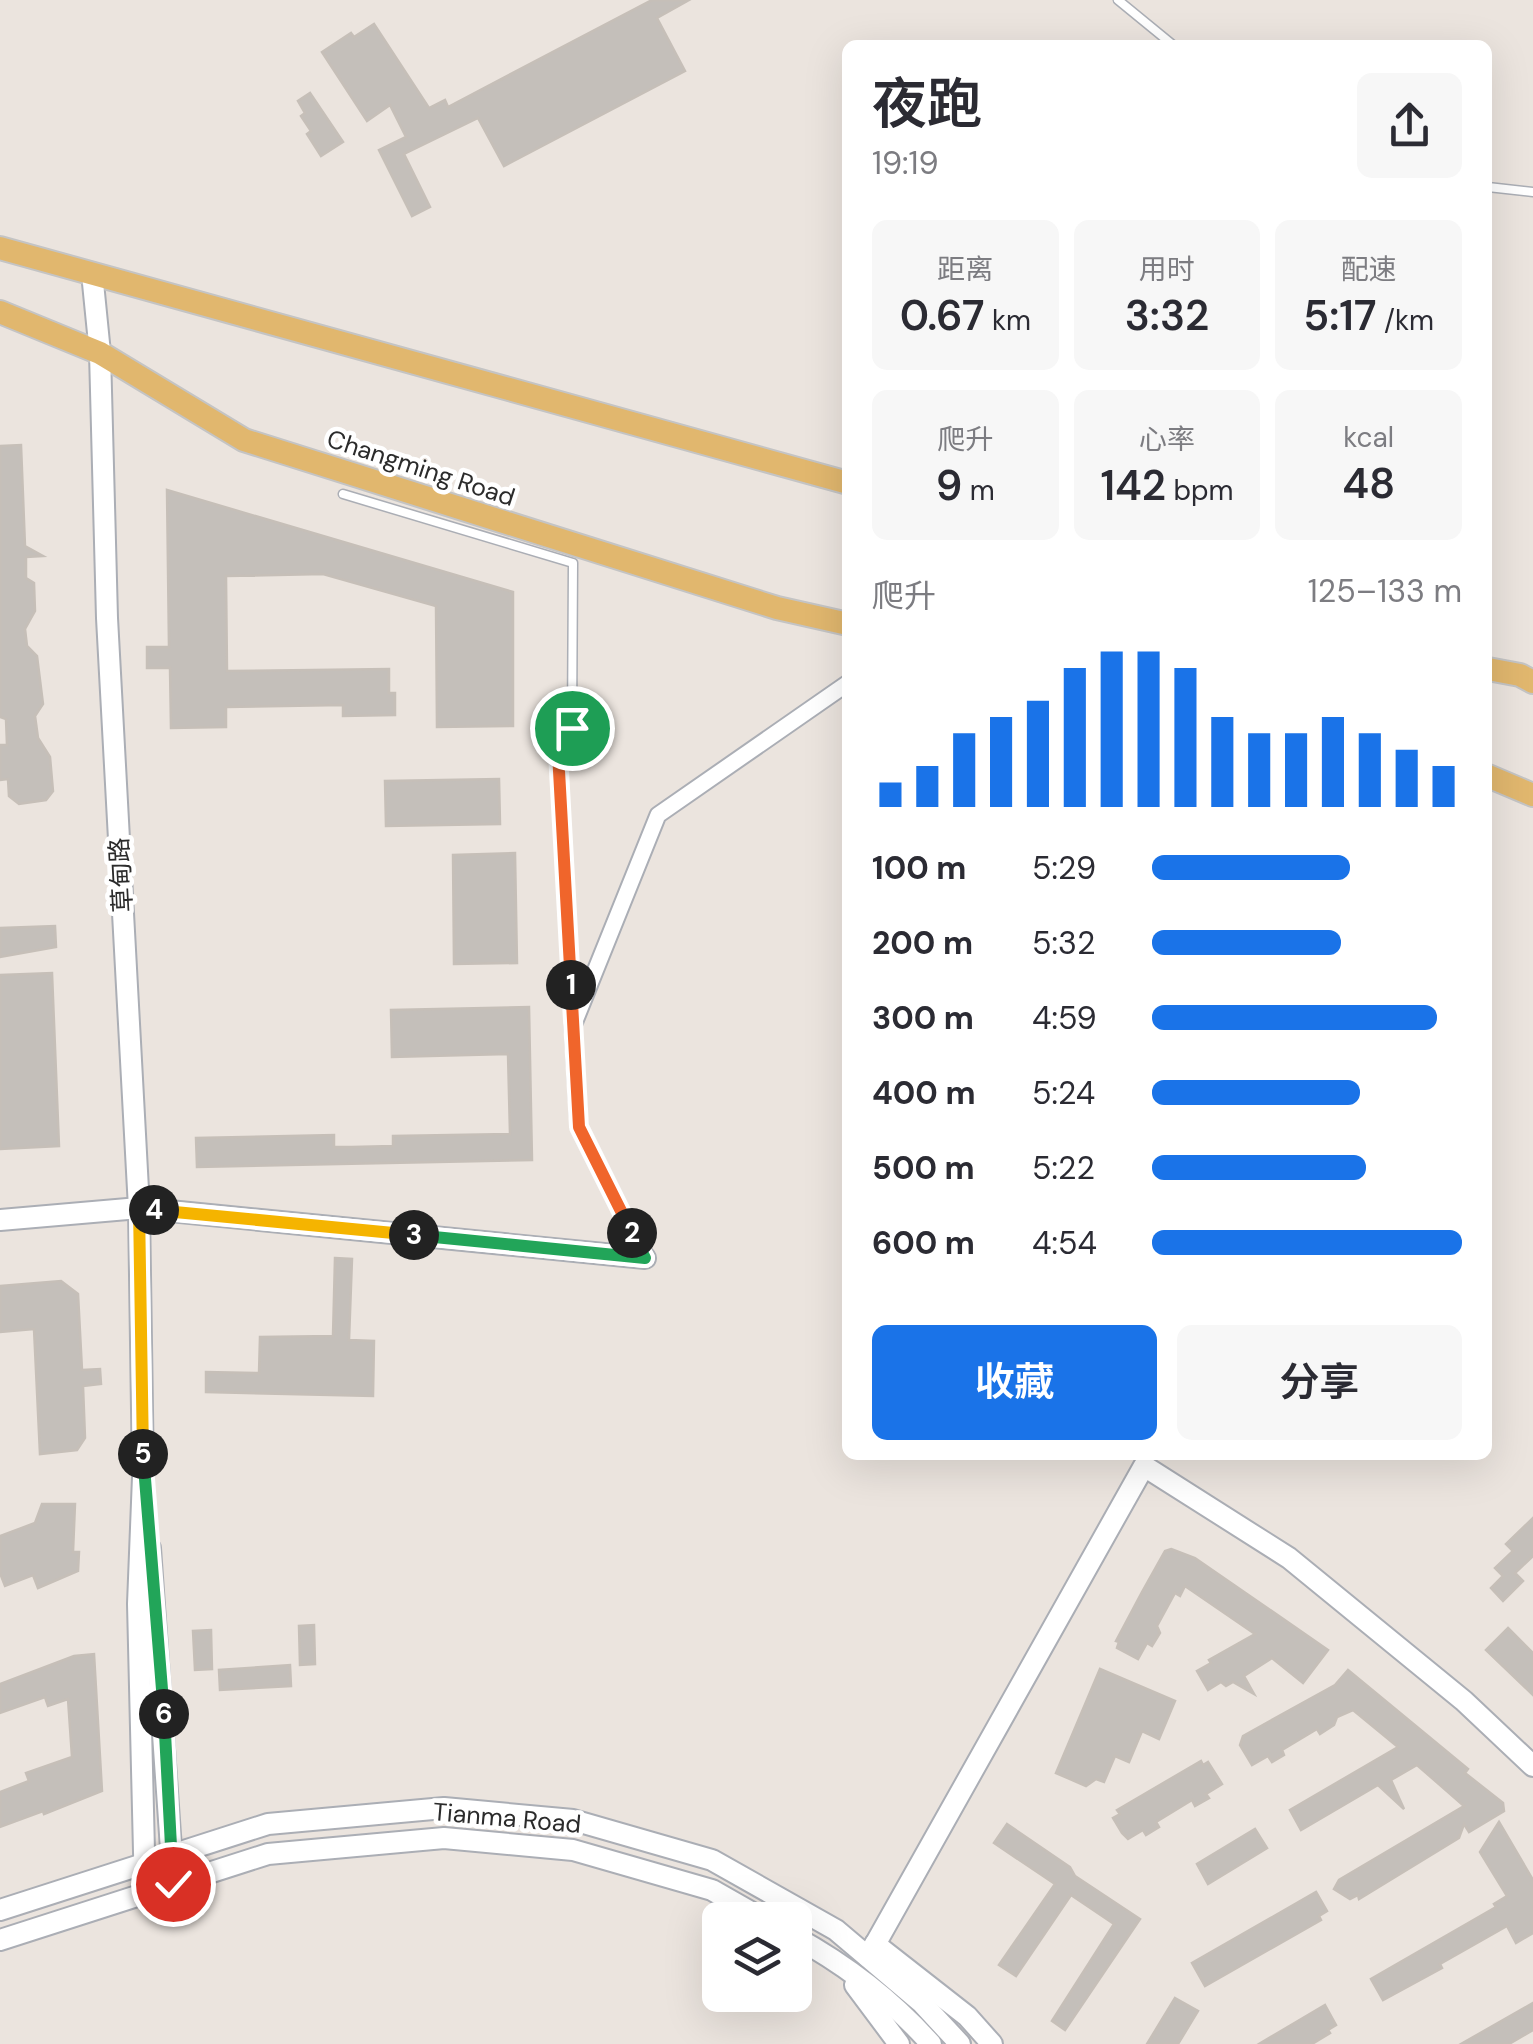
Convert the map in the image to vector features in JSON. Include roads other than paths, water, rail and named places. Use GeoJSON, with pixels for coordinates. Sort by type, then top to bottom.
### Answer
{"type":"FeatureCollection","features":[{"type":"Feature","properties":{"kind":"main road"},"geometry":{"type":"LineString","coordinates":[[0,248],[842,481]]}},
{"type":"Feature","properties":{"kind":"main road","name":"Changming Road"},"geometry":{"type":"LineString","coordinates":[[0,312],[100,354],[244,440],[776,608],[842,623]]}},
{"type":"Feature","properties":{"kind":"main road"},"geometry":{"type":"LineString","coordinates":[[1492,670],[1533,682]]}},
{"type":"Feature","properties":{"kind":"main road"},"geometry":{"type":"LineString","coordinates":[[1492,778],[1533,795]]}},
{"type":"Feature","properties":{"kind":"street","name":"草甸路"},"geometry":{"type":"LineString","coordinates":[[92,273],[100,354],[107,618],[139,1208],[143,1477]]}},
{"type":"Feature","properties":{"kind":"street"},"geometry":{"type":"LineString","coordinates":[[645,1258],[579,1127],[574,1026],[658,816],[842,687]]}},
{"type":"Feature","properties":{"kind":"street"},"geometry":{"type":"LineString","coordinates":[[0,1220],[139,1208],[645,1258]]}},
{"type":"Feature","properties":{"kind":"street"},"geometry":{"type":"LineString","coordinates":[[992,2044],[967,2016],[872,1951],[1144,1466],[1289,1558],[1464,1701],[1533,1766]]}},
{"type":"Feature","properties":{"kind":"street"},"geometry":{"type":"LineString","coordinates":[[143,1477],[158,1618],[173,1884]]}},
{"type":"Feature","properties":{"kind":"street"},"geometry":{"type":"LineString","coordinates":[[143,1477],[138,1604],[145,1893]]}},
{"type":"Feature","properties":{"kind":"street","name":"Tianma Road"},"geometry":{"type":"LineString","coordinates":[[0,1910],[268,1824],[444,1808],[574,1820],[712,1860],[836,1930],[872,1951],[960,2044]]}},
{"type":"Feature","properties":{"kind":"street","name":"Tianma Road"},"geometry":{"type":"LineString","coordinates":[[0,1940],[268,1854],[444,1838],[573,1850],[712,1890],[733,1902]]}},
{"type":"Feature","properties":{"kind":"street"},"geometry":{"type":"LineString","coordinates":[[812,1947],[836,1960],[906,2016],[932,2044]]}},
{"type":"Feature","properties":{"kind":"street"},"geometry":{"type":"LineString","coordinates":[[836,1960],[899,2044]]}},
{"type":"Feature","properties":{"kind":"lane"},"geometry":{"type":"LineString","coordinates":[[1118,0],[1167,40]]}},
{"type":"Feature","properties":{"kind":"lane"},"geometry":{"type":"LineString","coordinates":[[1492,187],[1533,192]]}},
{"type":"Feature","properties":{"kind":"lane"},"geometry":{"type":"LineString","coordinates":[[343,494],[572,563],[572,728],[558,753],[574,1026]]}}]}
